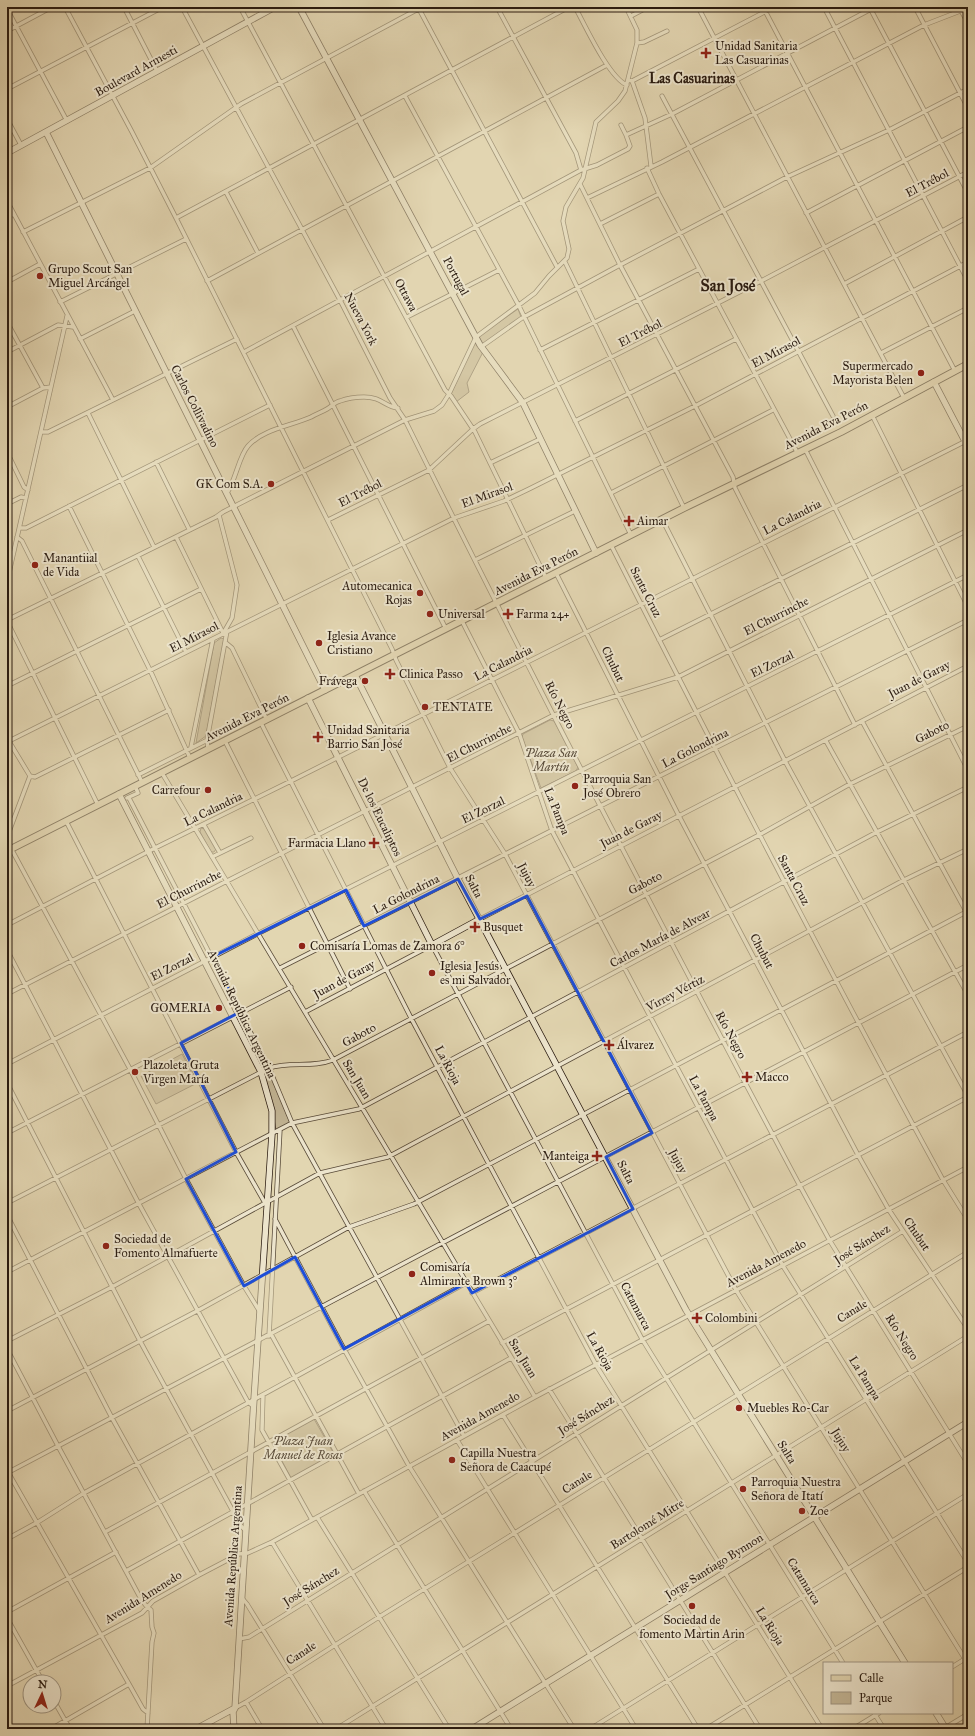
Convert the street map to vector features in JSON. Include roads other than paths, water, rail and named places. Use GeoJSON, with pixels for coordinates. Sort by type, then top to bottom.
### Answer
{"type":"FeatureCollection","features":[{"type":"Feature","properties":{"kind":"main road","name":"Avenida Eva Perón"},"geometry":{"type":"LineString","coordinates":[[8,849],[497,604],[662,519],[797,452],[841,432],[968,364]]}},
{"type":"Feature","properties":{"kind":"street"},"geometry":{"type":"LineString","coordinates":[[7,31],[52,7]]}},
{"type":"Feature","properties":{"kind":"street","name":"Jujuy"},"geometry":{"type":"LineString","coordinates":[[65,7],[113,96],[244,352],[280,428],[328,520],[450,768],[505,854],[603,1042],[736,1290],[924,1594],[967,1658],[968,1664]]}},
{"type":"Feature","properties":{"kind":"street"},"geometry":{"type":"LineString","coordinates":[[124,7],[157,72]]}},
{"type":"Feature","properties":{"kind":"street"},"geometry":{"type":"LineString","coordinates":[[7,89],[163,7]]}},
{"type":"Feature","properties":{"kind":"street","name":"Nueva York"},"geometry":{"type":"LineString","coordinates":[[182,7],[340,300],[390,398],[405,420],[497,604]]}},
{"type":"Feature","properties":{"kind":"street","name":"Ottawa"},"geometry":{"type":"LineString","coordinates":[[240,7],[445,390],[473,429],[546,578]]}},
{"type":"Feature","properties":{"kind":"street","name":"Boulevard Armesti"},"geometry":{"type":"LineString","coordinates":[[7,153],[275,7]]}},
{"type":"Feature","properties":{"kind":"street","name":"Portugal"},"geometry":{"type":"LineString","coordinates":[[299,7],[481,347],[522,403],[596,553]]}},
{"type":"Feature","properties":{"kind":"street"},"geometry":{"type":"LineString","coordinates":[[497,7],[585,169]]}},
{"type":"Feature","properties":{"kind":"street"},"geometry":{"type":"LineString","coordinates":[[176,218],[569,7]]}},
{"type":"Feature","properties":{"kind":"street"},"geometry":{"type":"LineString","coordinates":[[575,7],[607,65],[622,83],[629,82],[774,7]]}},
{"type":"Feature","properties":{"kind":"street"},"geometry":{"type":"LineString","coordinates":[[98,805],[7,621],[405,420],[437,409],[442,405],[449,394],[476,337],[537,291],[564,262],[568,255],[569,249],[564,225],[564,212],[567,203],[580,184],[596,122],[618,101],[629,82],[637,44],[637,30],[626,7]]}},
{"type":"Feature","properties":{"kind":"street"},"geometry":{"type":"LineString","coordinates":[[631,16],[648,7]]}},
{"type":"Feature","properties":{"kind":"street"},"geometry":{"type":"LineString","coordinates":[[698,7],[735,80],[904,398]]}},
{"type":"Feature","properties":{"kind":"street"},"geometry":{"type":"LineString","coordinates":[[763,7],[955,371]]}},
{"type":"Feature","properties":{"kind":"street"},"geometry":{"type":"LineString","coordinates":[[824,7],[968,282]]}},
{"type":"Feature","properties":{"kind":"street"},"geometry":{"type":"LineString","coordinates":[[626,135],[672,114],[835,29],[870,8],[875,7]]}},
{"type":"Feature","properties":{"kind":"street"},"geometry":{"type":"LineString","coordinates":[[915,7],[968,108]]}},
{"type":"Feature","properties":{"kind":"street"},"geometry":{"type":"LineString","coordinates":[[23,232],[82,204],[150,168],[236,108],[281,82],[420,8],[522,202],[558,267]]}},
{"type":"Feature","properties":{"kind":"street"},"geometry":{"type":"LineString","coordinates":[[870,8],[968,193]]}},
{"type":"Feature","properties":{"kind":"street"},"geometry":{"type":"LineString","coordinates":[[587,198],[805,88],[924,25],[960,9],[968,8]]}},
{"type":"Feature","properties":{"kind":"street"},"geometry":{"type":"LineString","coordinates":[[7,9],[67,120]]}},
{"type":"Feature","properties":{"kind":"street"},"geometry":{"type":"LineString","coordinates":[[960,9],[968,23]]}},
{"type":"Feature","properties":{"kind":"street"},"geometry":{"type":"LineString","coordinates":[[637,44],[667,31]]}},
{"type":"Feature","properties":{"kind":"street"},"geometry":{"type":"LineString","coordinates":[[208,281],[607,65]]}},
{"type":"Feature","properties":{"kind":"street"},"geometry":{"type":"LineString","coordinates":[[629,82],[647,126],[649,167],[659,194],[773,410],[797,452]]}},
{"type":"Feature","properties":{"kind":"street"},"geometry":{"type":"LineString","coordinates":[[481,347],[524,317],[620,264],[787,177],[888,130],[968,89]]}},
{"type":"Feature","properties":{"kind":"street"},"geometry":{"type":"LineString","coordinates":[[405,96],[524,317],[632,535]]}},
{"type":"Feature","properties":{"kind":"street"},"geometry":{"type":"LineString","coordinates":[[662,96],[833,416]]}},
{"type":"Feature","properties":{"kind":"street"},"geometry":{"type":"LineString","coordinates":[[7,119],[21,145]]}},
{"type":"Feature","properties":{"kind":"street"},"geometry":{"type":"LineString","coordinates":[[244,352],[522,202],[628,148],[629,145],[626,135],[621,125]]}},
{"type":"Feature","properties":{"kind":"street"},"geometry":{"type":"LineString","coordinates":[[806,212],[968,127]]}},
{"type":"Feature","properties":{"kind":"street","name":"Carlos Collivadino"},"geometry":{"type":"LineString","coordinates":[[46,132],[325,690]]}},
{"type":"Feature","properties":{"kind":"street","name":"El Trébol"},"geometry":{"type":"LineString","coordinates":[[328,520],[429,470],[473,429],[761,282],[968,172]]}},
{"type":"Feature","properties":{"kind":"street"},"geometry":{"type":"LineString","coordinates":[[580,184],[620,264],[733,477],[735,488],[855,725]]}},
{"type":"Feature","properties":{"kind":"street"},"geometry":{"type":"LineString","coordinates":[[226,192],[258,253]]}},
{"type":"Feature","properties":{"kind":"street"},"geometry":{"type":"LineString","coordinates":[[600,224],[659,194]]}},
{"type":"Feature","properties":{"kind":"street"},"geometry":{"type":"LineString","coordinates":[[7,201],[113,400]]}},
{"type":"Feature","properties":{"kind":"street"},"geometry":{"type":"LineString","coordinates":[[7,217],[14,214]]}},
{"type":"Feature","properties":{"kind":"street"},"geometry":{"type":"LineString","coordinates":[[844,284],[968,217]]}},
{"type":"Feature","properties":{"kind":"street"},"geometry":{"type":"LineString","coordinates":[[60,302],[186,239]]}},
{"type":"Feature","properties":{"kind":"street"},"geometry":{"type":"LineString","coordinates":[[564,262],[684,508]]}},
{"type":"Feature","properties":{"kind":"street","name":"El Mirasol"},"geometry":{"type":"LineString","coordinates":[[8,740],[55,718],[454,518],[508,500],[695,406],[968,262]]}},
{"type":"Feature","properties":{"kind":"street"},"geometry":{"type":"LineString","coordinates":[[7,282],[40,264]]}},
{"type":"Feature","properties":{"kind":"street"},"geometry":{"type":"LineString","coordinates":[[540,350],[699,269]]}},
{"type":"Feature","properties":{"kind":"street"},"geometry":{"type":"LineString","coordinates":[[407,317],[499,270]]}},
{"type":"Feature","properties":{"kind":"street"},"geometry":{"type":"LineString","coordinates":[[881,353],[968,308]]}},
{"type":"Feature","properties":{"kind":"street"},"geometry":{"type":"LineString","coordinates":[[80,339],[135,311]]}},
{"type":"Feature","properties":{"kind":"street"},"geometry":{"type":"LineString","coordinates":[[7,582],[8,571],[20,528],[67,316]]}},
{"type":"Feature","properties":{"kind":"street"},"geometry":{"type":"LineString","coordinates":[[7,322],[43,388]]}},
{"type":"Feature","properties":{"kind":"street"},"geometry":{"type":"LineString","coordinates":[[7,352],[58,325],[73,327]]}},
{"type":"Feature","properties":{"kind":"street"},"geometry":{"type":"LineString","coordinates":[[293,326],[446,629]]}},
{"type":"Feature","properties":{"kind":"street"},"geometry":{"type":"LineString","coordinates":[[41,432],[48,432],[88,413],[236,339]]}},
{"type":"Feature","properties":{"kind":"street"},"geometry":{"type":"LineString","coordinates":[[575,421],[736,339]]}},
{"type":"Feature","properties":{"kind":"street"},"geometry":{"type":"LineString","coordinates":[[934,382],[967,443]]}},
{"type":"Feature","properties":{"kind":"street"},"geometry":{"type":"LineString","coordinates":[[7,407],[43,388],[51,387]]}},
{"type":"Feature","properties":{"kind":"street"},"geometry":{"type":"LineString","coordinates":[[227,493],[234,482],[239,463],[248,446],[261,436],[305,420],[333,404],[347,399],[366,397],[379,399],[392,407],[398,408]]}},
{"type":"Feature","properties":{"kind":"street"},"geometry":{"type":"LineString","coordinates":[[20,528],[26,528],[270,406]]}},
{"type":"Feature","properties":{"kind":"street"},"geometry":{"type":"LineString","coordinates":[[611,493],[773,410]]}},
{"type":"Feature","properties":{"kind":"street"},"geometry":{"type":"LineString","coordinates":[[88,413],[120,481],[154,547]]}},
{"type":"Feature","properties":{"kind":"street"},"geometry":{"type":"LineString","coordinates":[[872,415],[968,607]]}},
{"type":"Feature","properties":{"kind":"street"},"geometry":{"type":"LineString","coordinates":[[490,463],[540,439]]}},
{"type":"Feature","properties":{"kind":"street","name":"La Calandria"},"geometry":{"type":"LineString","coordinates":[[7,925],[155,848],[291,782],[834,507],[967,443]]}},
{"type":"Feature","properties":{"kind":"street"},"geometry":{"type":"LineString","coordinates":[[805,449],[968,770]]}},
{"type":"Feature","properties":{"kind":"street"},"geometry":{"type":"LineString","coordinates":[[7,452],[24,487],[28,490]]}},
{"type":"Feature","properties":{"kind":"street"},"geometry":{"type":"LineString","coordinates":[[7,464],[11,462]]}},
{"type":"Feature","properties":{"kind":"street"},"geometry":{"type":"LineString","coordinates":[[156,462],[189,529]]}},
{"type":"Feature","properties":{"kind":"street"},"geometry":{"type":"LineString","coordinates":[[659,640],[968,485]]}},
{"type":"Feature","properties":{"kind":"street"},"geometry":{"type":"LineString","coordinates":[[7,504],[21,497],[26,498]]}},
{"type":"Feature","properties":{"kind":"street"},"geometry":{"type":"LineString","coordinates":[[69,506],[150,670],[190,758]]}},
{"type":"Feature","properties":{"kind":"street"},"geometry":{"type":"LineString","coordinates":[[475,560],[575,511]]}},
{"type":"Feature","properties":{"kind":"street"},"geometry":{"type":"LineString","coordinates":[[219,515],[237,585],[232,618],[225,632]]}},
{"type":"Feature","properties":{"kind":"street"},"geometry":{"type":"LineString","coordinates":[[502,1343],[914,1126],[968,1096],[914,994],[765,724],[662,519]]}},
{"type":"Feature","properties":{"kind":"street","name":"El Churrinche"},"geometry":{"type":"LineString","coordinates":[[7,994],[71,960],[554,715],[678,677],[968,530]]}},
{"type":"Feature","properties":{"kind":"street"},"geometry":{"type":"LineString","coordinates":[[176,536],[201,589],[225,632],[226,643],[207,740],[208,749]]}},
{"type":"Feature","properties":{"kind":"street"},"geometry":{"type":"LineString","coordinates":[[17,537],[22,541],[142,782]]}},
{"type":"Feature","properties":{"kind":"street","name":"Santa Cruz"},"geometry":{"type":"LineString","coordinates":[[611,545],[714,749],[784,883],[943,1180],[968,1220]]}},
{"type":"Feature","properties":{"kind":"street"},"geometry":{"type":"LineString","coordinates":[[138,556],[186,652]]}},
{"type":"Feature","properties":{"kind":"street","name":"Chubut"},"geometry":{"type":"LineString","coordinates":[[556,573],[640,741],[858,1155],[889,1210],[968,1329]]}},
{"type":"Feature","properties":{"kind":"street","name":"El Zorzal"},"geometry":{"type":"LineString","coordinates":[[7,1064],[259,933],[968,575]]}},
{"type":"Feature","properties":{"kind":"street"},"geometry":{"type":"LineString","coordinates":[[7,686],[201,589]]}},
{"type":"Feature","properties":{"kind":"street","name":"Río Negro"},"geometry":{"type":"LineString","coordinates":[[497,604],[696,992],[830,1241],[968,1464]]}},
{"type":"Feature","properties":{"kind":"street","name":"La Golondrina"},"geometry":{"type":"LineString","coordinates":[[280,968],[968,620]]}},
{"type":"Feature","properties":{"kind":"street","name":"La Pampa"},"geometry":{"type":"LineString","coordinates":[[462,621],[519,734],[552,831],[725,1160],[783,1266],[968,1563]]}},
{"type":"Feature","properties":{"kind":"street"},"geometry":{"type":"LineString","coordinates":[[191,747],[213,639]]}},
{"type":"Feature","properties":{"kind":"street","name":"La Rioja"},"geometry":{"type":"LineString","coordinates":[[226,643],[232,648],[263,712],[264,721],[291,782],[411,1018],[596,1365],[822,1729]]}},
{"type":"Feature","properties":{"kind":"street","name":"Juan de Garay"},"geometry":{"type":"LineString","coordinates":[[305,1012],[480,919],[527,896],[968,666]]}},
{"type":"Feature","properties":{"kind":"street","name":"Salta"},"geometry":{"type":"LineString","coordinates":[[354,675],[458,879],[689,1315],[904,1662]]}},
{"type":"Feature","properties":{"kind":"street","name":"De los Eucaliptos"},"geometry":{"type":"LineString","coordinates":[[308,698],[432,945]]}},
{"type":"Feature","properties":{"kind":"street"},"geometry":{"type":"LineString","coordinates":[[30,776],[35,777],[169,710]]}},
{"type":"Feature","properties":{"kind":"street"},"geometry":{"type":"LineString","coordinates":[[138,775],[263,712]]}},
{"type":"Feature","properties":{"kind":"street"},"geometry":{"type":"LineString","coordinates":[[7,1411],[244,1286],[349,1227],[418,1201],[967,912],[862,721]]}},
{"type":"Feature","properties":{"kind":"street","name":"Gaboto"},"geometry":{"type":"LineString","coordinates":[[7,1203],[269,1068],[277,1066],[324,1063],[333,1060],[759,835],[850,784],[968,726]]}},
{"type":"Feature","properties":{"kind":"street"},"geometry":{"type":"LineString","coordinates":[[8,740],[30,776]]}},
{"type":"Feature","properties":{"kind":"street"},"geometry":{"type":"LineString","coordinates":[[826,740],[968,995]]}},
{"type":"Feature","properties":{"kind":"street"},"geometry":{"type":"LineString","coordinates":[[225,741],[350,989]]}},
{"type":"Feature","properties":{"kind":"street","name":"San Juan"},"geometry":{"type":"LineString","coordinates":[[162,772],[535,1397]]}},
{"type":"Feature","properties":{"kind":"street"},"geometry":{"type":"LineString","coordinates":[[7,837],[30,776]]}},
{"type":"Feature","properties":{"kind":"street"},"geometry":{"type":"LineString","coordinates":[[126,799],[138,793],[135,786]]}},
{"type":"Feature","properties":{"kind":"street","name":"Carlos María de Alvear"},"geometry":{"type":"LineString","coordinates":[[7,1272],[292,1123],[362,1108],[578,992],[671,944],[877,832],[913,816],[968,787]]}},
{"type":"Feature","properties":{"kind":"street","name":"Avenida República Argentina"},"geometry":{"type":"LineString","coordinates":[[119,794],[126,799],[155,848],[269,1068],[292,1123],[464,1436]]}},
{"type":"Feature","properties":{"kind":"street","name":"Avenida República Argentina"},"geometry":{"type":"LineString","coordinates":[[126,799],[149,852],[176,907],[261,1072],[271,1105],[272,1134],[266,1202],[258,1341],[251,1401],[253,1406],[248,1503],[235,1708],[233,1712],[235,1729]]}},
{"type":"Feature","properties":{"kind":"street"},"geometry":{"type":"LineString","coordinates":[[66,821],[210,1098],[236,1152],[266,1202]]}},
{"type":"Feature","properties":{"kind":"street"},"geometry":{"type":"LineString","coordinates":[[204,825],[220,853]]}},
{"type":"Feature","properties":{"kind":"street"},"geometry":{"type":"LineString","coordinates":[[212,857],[251,838]]}},
{"type":"Feature","properties":{"kind":"street"},"geometry":{"type":"LineString","coordinates":[[8,849],[13,852],[44,907],[130,1069],[186,1179],[244,1286],[260,1312]]}},
{"type":"Feature","properties":{"kind":"street","name":"Virrey Vértiz"},"geometry":{"type":"LineString","coordinates":[[7,1341],[168,1257],[320,1173],[391,1155],[756,961],[904,880],[968,849]]}},
{"type":"Feature","properties":{"kind":"street","name":"Catamarca"},"geometry":{"type":"LineString","coordinates":[[432,945],[459,993],[642,1340],[842,1662]]}},
{"type":"Feature","properties":{"kind":"street"},"geometry":{"type":"LineString","coordinates":[[7,950],[139,1204],[224,1359],[251,1401]]}},
{"type":"Feature","properties":{"kind":"street"},"geometry":{"type":"LineString","coordinates":[[148,1713],[143,1709],[128,1684],[38,1522],[8,1472],[377,1279],[968,966]]}},
{"type":"Feature","properties":{"kind":"street"},"geometry":{"type":"LineString","coordinates":[[7,1133],[291,987]]}},
{"type":"Feature","properties":{"kind":"street"},"geometry":{"type":"LineString","coordinates":[[472,1293],[968,1032]]}},
{"type":"Feature","properties":{"kind":"street"},"geometry":{"type":"LineString","coordinates":[[7,1083],[57,1177],[140,1341],[233,1512],[241,1526],[246,1531]]}},
{"type":"Feature","properties":{"kind":"street"},"geometry":{"type":"LineString","coordinates":[[280,1130],[272,1269],[270,1335],[358,1494]]}},
{"type":"Feature","properties":{"kind":"street","name":"Avenida Amenedo"},"geometry":{"type":"LineString","coordinates":[[7,1686],[142,1613],[153,1601],[199,1575],[239,1554],[248,1554],[272,1542],[535,1397],[968,1167]]}},
{"type":"Feature","properties":{"kind":"street"},"geometry":{"type":"LineString","coordinates":[[7,1215],[112,1418],[199,1575]]}},
{"type":"Feature","properties":{"kind":"street"},"geometry":{"type":"LineString","coordinates":[[275,1219],[344,1349],[409,1466],[574,1729]]}},
{"type":"Feature","properties":{"kind":"street","name":"José Sánchez"},"geometry":{"type":"LineString","coordinates":[[239,1640],[249,1637],[262,1629],[903,1231]]}},
{"type":"Feature","properties":{"kind":"street","name":"Canale"},"geometry":{"type":"LineString","coordinates":[[196,1729],[246,1702],[379,1617],[968,1252]]}},
{"type":"Feature","properties":{"kind":"street"},"geometry":{"type":"LineString","coordinates":[[7,1539],[38,1522],[84,1493],[466,1283]]}},
{"type":"Feature","properties":{"kind":"street"},"geometry":{"type":"LineString","coordinates":[[105,1532],[489,1321]]}},
{"type":"Feature","properties":{"kind":"street","name":"Bartolomé Mitre"},"geometry":{"type":"LineString","coordinates":[[336,1729],[968,1336]]}},
{"type":"Feature","properties":{"kind":"street"},"geometry":{"type":"LineString","coordinates":[[7,1349],[141,1599],[151,1610],[154,1633],[147,1729]]}},
{"type":"Feature","properties":{"kind":"street"},"geometry":{"type":"LineString","coordinates":[[126,1571],[511,1358]]}},
{"type":"Feature","properties":{"kind":"street"},"geometry":{"type":"LineString","coordinates":[[549,1390],[760,1729]]}},
{"type":"Feature","properties":{"kind":"street"},"geometry":{"type":"LineString","coordinates":[[263,1395],[262,1427],[312,1520]]}},
{"type":"Feature","properties":{"kind":"street"},"geometry":{"type":"LineString","coordinates":[[503,1415],[698,1729]]}},
{"type":"Feature","properties":{"kind":"street","name":"Jorge Santiago Bynnon"},"geometry":{"type":"LineString","coordinates":[[472,1729],[968,1422]]}},
{"type":"Feature","properties":{"kind":"street"},"geometry":{"type":"LineString","coordinates":[[457,1440],[636,1729]]}},
{"type":"Feature","properties":{"kind":"street"},"geometry":{"type":"LineString","coordinates":[[364,1491],[511,1729]]}},
{"type":"Feature","properties":{"kind":"street"},"geometry":{"type":"LineString","coordinates":[[590,1729],[968,1494]]}},
{"type":"Feature","properties":{"kind":"street"},"geometry":{"type":"LineString","coordinates":[[316,1517],[352,1572],[449,1729]]}},
{"type":"Feature","properties":{"kind":"street"},"geometry":{"type":"LineString","coordinates":[[272,1542],[386,1729]]}},
{"type":"Feature","properties":{"kind":"street"},"geometry":{"type":"LineString","coordinates":[[7,1612],[70,1579],[116,1552]]}},
{"type":"Feature","properties":{"kind":"street"},"geometry":{"type":"LineString","coordinates":[[706,1729],[968,1567]]}},
{"type":"Feature","properties":{"kind":"street"},"geometry":{"type":"LineString","coordinates":[[242,1598],[248,1604],[324,1729]]}},
{"type":"Feature","properties":{"kind":"street"},"geometry":{"type":"LineString","coordinates":[[7,1618],[38,1674]]}},
{"type":"Feature","properties":{"kind":"street"},"geometry":{"type":"LineString","coordinates":[[953,1666],[967,1658]]}},
{"type":"Feature","properties":{"kind":"street"},"geometry":{"type":"LineString","coordinates":[[51,1729],[128,1684]]}},
{"type":"Feature","properties":{"kind":"street"},"geometry":{"type":"LineString","coordinates":[[246,1702],[262,1729]]}},
{"type":"Feature","properties":{"kind":"street"},"geometry":{"type":"LineString","coordinates":[[61,1714],[70,1729]]}},
{"type":"Feature","properties":{"kind":"street"},"geometry":{"type":"LineString","coordinates":[[852,1729],[876,1714],[884,1729]]}},
{"type":"Feature","properties":{"kind":"street"},"geometry":{"type":"LineString","coordinates":[[937,1714],[945,1729],[968,1714]]}},
{"type":"Feature","properties":{"kind":"place","name":"Unidad Sanitaria Las Casuarinas"},"geometry":{"type":"Point","coordinates":[706,53]}},
{"type":"Feature","properties":{"kind":"place","name":"Grupo Scout San Miguel Arcángel"},"geometry":{"type":"Point","coordinates":[40,276]}},
{"type":"Feature","properties":{"kind":"place","name":"Supermercado Mayorista Belen"},"geometry":{"type":"Point","coordinates":[921,373]}},
{"type":"Feature","properties":{"kind":"place","name":"GK Com S.A."},"geometry":{"type":"Point","coordinates":[271,484]}},
{"type":"Feature","properties":{"kind":"place","name":"Aimar"},"geometry":{"type":"Point","coordinates":[629,521]}},
{"type":"Feature","properties":{"kind":"place","name":"Manantiial de Vida"},"geometry":{"type":"Point","coordinates":[35,565]}},
{"type":"Feature","properties":{"kind":"place","name":"Automecanica Rojas"},"geometry":{"type":"Point","coordinates":[420,593]}},
{"type":"Feature","properties":{"kind":"place","name":"Universal"},"geometry":{"type":"Point","coordinates":[430,614]}},
{"type":"Feature","properties":{"kind":"place","name":"Farma 24+"},"geometry":{"type":"Point","coordinates":[508,614]}},
{"type":"Feature","properties":{"kind":"place","name":"Iglesia Avance Cristiano"},"geometry":{"type":"Point","coordinates":[319,643]}},
{"type":"Feature","properties":{"kind":"place","name":"Clinica Passo"},"geometry":{"type":"Point","coordinates":[390,674]}},
{"type":"Feature","properties":{"kind":"place","name":"Frávega"},"geometry":{"type":"Point","coordinates":[365,681]}},
{"type":"Feature","properties":{"kind":"place","name":"TENTATE"},"geometry":{"type":"Point","coordinates":[425,707]}},
{"type":"Feature","properties":{"kind":"place","name":"Unidad Sanitaria Barrio San José"},"geometry":{"type":"Point","coordinates":[318,737]}},
{"type":"Feature","properties":{"kind":"place","name":"Parroquia San José Obrero"},"geometry":{"type":"Point","coordinates":[575,786]}},
{"type":"Feature","properties":{"kind":"place","name":"Carrefour"},"geometry":{"type":"Point","coordinates":[208,790]}},
{"type":"Feature","properties":{"kind":"place","name":"Farmacia Llano"},"geometry":{"type":"Point","coordinates":[374,843]}},
{"type":"Feature","properties":{"kind":"place","name":"Busquet"},"geometry":{"type":"Point","coordinates":[475,927]}},
{"type":"Feature","properties":{"kind":"place","name":"Comisaría Lomas de Zamora 6°"},"geometry":{"type":"Point","coordinates":[302,946]}},
{"type":"Feature","properties":{"kind":"place","name":"Iglesia Jesús es mi Salvador"},"geometry":{"type":"Point","coordinates":[432,973]}},
{"type":"Feature","properties":{"kind":"place","name":"GOMERIA"},"geometry":{"type":"Point","coordinates":[219,1008]}},
{"type":"Feature","properties":{"kind":"place","name":"Álvarez"},"geometry":{"type":"Point","coordinates":[609,1045]}},
{"type":"Feature","properties":{"kind":"place","name":"Plazoleta Gruta Virgen María"},"geometry":{"type":"Point","coordinates":[135,1072]}},
{"type":"Feature","properties":{"kind":"place","name":"Macco"},"geometry":{"type":"Point","coordinates":[747,1077]}},
{"type":"Feature","properties":{"kind":"place","name":"Manteiga"},"geometry":{"type":"Point","coordinates":[597,1156]}},
{"type":"Feature","properties":{"kind":"place","name":"Sociedad de Fomento Almafuerte"},"geometry":{"type":"Point","coordinates":[106,1246]}},
{"type":"Feature","properties":{"kind":"place","name":"Comisaría Almirante Brown 3°"},"geometry":{"type":"Point","coordinates":[412,1274]}},
{"type":"Feature","properties":{"kind":"place","name":"Colombini"},"geometry":{"type":"Point","coordinates":[697,1318]}},
{"type":"Feature","properties":{"kind":"place","name":"Muebles Ro-Car"},"geometry":{"type":"Point","coordinates":[739,1408]}},
{"type":"Feature","properties":{"kind":"place","name":"Capilla Nuestra Señora de Caacupé"},"geometry":{"type":"Point","coordinates":[452,1460]}},
{"type":"Feature","properties":{"kind":"place","name":"Parroquia Nuestra Señora de Itatí"},"geometry":{"type":"Point","coordinates":[743,1489]}},
{"type":"Feature","properties":{"kind":"place","name":"Zoe"},"geometry":{"type":"Point","coordinates":[802,1511]}},
{"type":"Feature","properties":{"kind":"place","name":"Sociedad de fomento Martin Arin"},"geometry":{"type":"Point","coordinates":[692,1606]}},
{"type":"Feature","properties":{"kind":"district","name":"Las Casuarinas"},"geometry":{"type":"Point","coordinates":[692,78]}},
{"type":"Feature","properties":{"kind":"district","name":"San José"},"geometry":{"type":"Point","coordinates":[728,285]}},
{"type":"Feature","properties":{"kind":"park label","name":"Plaza San Martín"},"geometry":{"type":"Point","coordinates":[551,760]}},
{"type":"Feature","properties":{"kind":"park label","name":"Plaza Juan Manuel de Rosas"},"geometry":{"type":"Point","coordinates":[303,1448]}}]}
